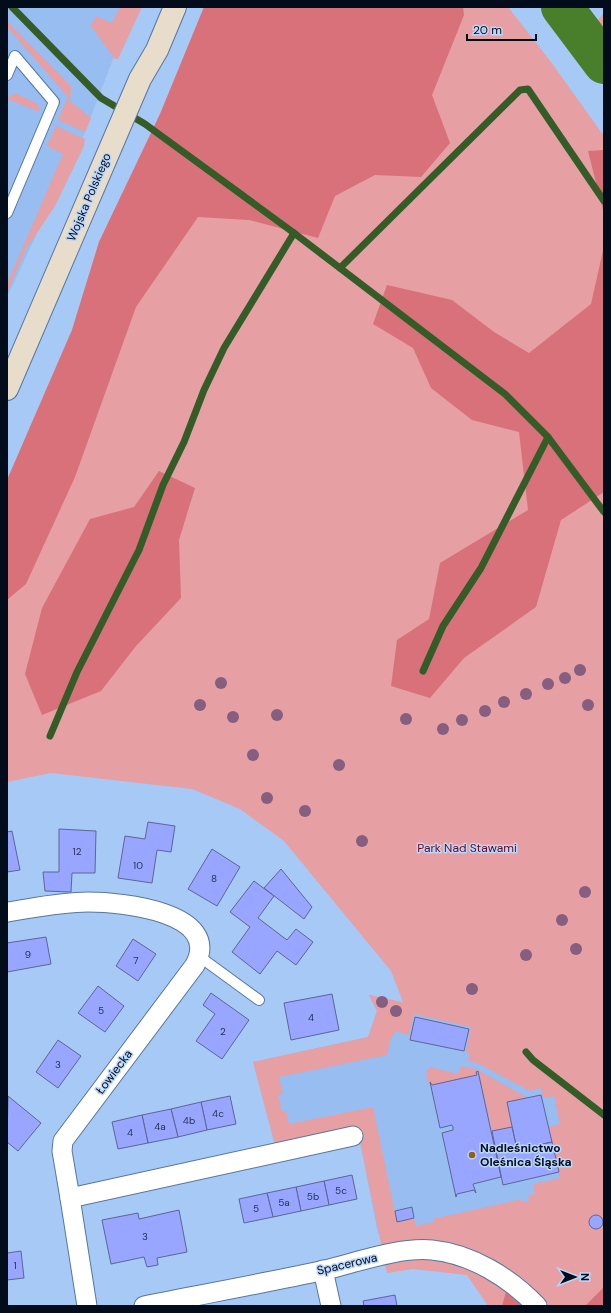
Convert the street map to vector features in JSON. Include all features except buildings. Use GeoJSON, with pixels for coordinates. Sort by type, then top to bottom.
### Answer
{"type":"FeatureCollection","features":[{"type":"Feature","properties":{"kind":"main road","name":"Wojska Polskiego"},"geometry":{"type":"LineString","coordinates":[[7,389],[140,79],[157,50],[175,7]]}},
{"type":"Feature","properties":{"kind":"street"},"geometry":{"type":"LineString","coordinates":[[7,912],[62,904],[89,902],[118,904],[154,911],[178,919],[191,927],[197,935],[200,946],[200,957]]}},
{"type":"Feature","properties":{"kind":"street","name":"Łowiecka"},"geometry":{"type":"LineString","coordinates":[[70,1198],[62,1151],[63,1141],[200,957]]}},
{"type":"Feature","properties":{"kind":"street"},"geometry":{"type":"LineString","coordinates":[[87,1306],[70,1198],[353,1136]]}},
{"type":"Feature","properties":{"kind":"street","name":"Spacerowa"},"geometry":{"type":"LineString","coordinates":[[144,1306],[324,1270],[394,1254],[432,1250],[461,1256],[484,1266],[527,1295],[537,1306]]}},
{"type":"Feature","properties":{"kind":"street"},"geometry":{"type":"LineString","coordinates":[[324,1270],[330,1306]]}},
{"type":"Feature","properties":{"kind":"lane"},"geometry":{"type":"LineString","coordinates":[[7,75],[15,56],[54,102],[7,213]]}},
{"type":"Feature","properties":{"kind":"lane"},"geometry":{"type":"LineString","coordinates":[[200,957],[259,1000]]}},
{"type":"Feature","properties":{"kind":"shaded area"},"geometry":{"type":"Polygon","coordinates":[[[7,7],[133,7],[85,132],[7,297],[7,7]]]}},
{"type":"Feature","properties":{"kind":"shaded area"},"geometry":{"type":"Polygon","coordinates":[[[204,7],[463,7],[464,15],[432,95],[450,143],[421,177],[375,175],[335,196],[318,238],[249,220],[198,217],[136,307],[75,477],[26,584],[7,600],[7,480],[72,330],[99,242],[160,114],[204,7]]]}},
{"type":"Feature","properties":{"kind":"shaded area"},"geometry":{"type":"Polygon","coordinates":[[[604,150],[604,214],[588,151],[604,150]]]}},
{"type":"Feature","properties":{"kind":"shaded area"},"geometry":{"type":"Polygon","coordinates":[[[604,246],[604,492],[561,520],[536,607],[464,658],[430,698],[391,686],[397,640],[429,619],[440,563],[528,510],[519,432],[472,420],[431,388],[413,348],[373,324],[387,285],[452,300],[494,332],[529,353],[591,304],[604,246]]]}},
{"type":"Feature","properties":{"kind":"shaded area"},"geometry":{"type":"Polygon","coordinates":[[[159,471],[195,488],[179,540],[181,598],[136,646],[101,691],[42,715],[25,674],[42,608],[90,519],[134,507],[159,471]]]}},
{"type":"Feature","properties":{"kind":"shaded area"},"geometry":{"type":"Polygon","coordinates":[[[369,995],[472,1019],[604,1128],[604,1189],[378,1234],[357,1127],[275,1145],[253,1062],[368,1037],[377,1011],[369,995]]]}},
{"type":"Feature","properties":{"kind":"shaded area"},"geometry":{"type":"Polygon","coordinates":[[[604,1287],[604,1306],[585,1306],[604,1287]]]}},
{"type":"Feature","properties":{"kind":"shaded area"},"geometry":{"type":"Polygon","coordinates":[[[506,1292],[521,1305],[522,1306],[502,1306],[506,1292]]]}},
{"type":"Feature","properties":{"kind":"green space"},"geometry":{"type":"Polygon","coordinates":[[[120,7],[142,7],[118,59],[115,59],[90,25],[96,16],[112,23],[120,7]]]}},
{"type":"Feature","properties":{"kind":"green space","name":"Park Nad Stawami"},"geometry":{"type":"Polygon","coordinates":[[[204,7],[508,7],[551,62],[604,136],[604,1306],[488,1306],[467,1275],[413,1269],[387,1273],[357,1127],[275,1145],[253,1062],[368,1037],[377,1011],[369,995],[403,1002],[391,971],[284,841],[240,809],[192,789],[51,773],[7,782],[7,480],[72,330],[99,242],[160,114],[204,7]],[[414,1014],[409,1035],[396,1031],[391,1038],[387,1055],[279,1077],[283,1094],[278,1095],[282,1112],[286,1111],[289,1124],[373,1107],[397,1222],[414,1218],[416,1226],[433,1222],[433,1219],[522,1199],[522,1202],[529,1201],[528,1195],[535,1194],[533,1184],[560,1178],[549,1127],[560,1124],[554,1096],[543,1098],[541,1088],[530,1091],[477,1063],[468,1061],[470,1054],[466,1052],[471,1027],[414,1014]]]}},
{"type":"Feature","properties":{"kind":"green space"},"geometry":{"type":"Polygon","coordinates":[[[604,13],[604,34],[596,22],[604,13]]]}},
{"type":"Feature","properties":{"kind":"green space"},"geometry":{"type":"Polygon","coordinates":[[[7,21],[71,86],[70,101],[91,118],[85,132],[58,120],[68,97],[7,27],[7,21]]]}},
{"type":"Feature","properties":{"kind":"green space"},"geometry":{"type":"Polygon","coordinates":[[[17,94],[38,104],[40,112],[7,99],[11,95],[17,94]]]}},
{"type":"Feature","properties":{"kind":"green space"},"geometry":{"type":"Polygon","coordinates":[[[56,126],[85,139],[84,146],[55,206],[26,249],[7,293],[7,284],[63,154],[47,146],[56,126]]]}},
{"type":"Feature","properties":{"kind":"green space"},"geometry":{"type":"Polygon","coordinates":[[[461,1066],[476,1069],[528,1098],[507,1102],[512,1127],[492,1131],[478,1071],[477,1075],[432,1085],[431,1082],[428,1083],[426,1074],[430,1067],[458,1074],[461,1066]]]}},
{"type":"Feature","properties":{"kind":"waterway"},"geometry":{"type":"LineString","coordinates":[[12,7],[101,98],[145,124],[294,233],[505,394],[548,437],[604,512]]}},
{"type":"Feature","properties":{"kind":"waterway"},"geometry":{"type":"LineString","coordinates":[[562,7],[604,63]]}},
{"type":"Feature","properties":{"kind":"waterway"},"geometry":{"type":"LineString","coordinates":[[340,268],[520,90],[528,89],[604,201]]}},
{"type":"Feature","properties":{"kind":"waterway"},"geometry":{"type":"LineString","coordinates":[[50,736],[77,672],[139,550],[163,485],[184,442],[204,390],[224,348],[294,233]]}},
{"type":"Feature","properties":{"kind":"waterway"},"geometry":{"type":"LineString","coordinates":[[423,671],[443,626],[481,568],[548,437]]}},
{"type":"Feature","properties":{"kind":"waterway"},"geometry":{"type":"LineString","coordinates":[[526,1052],[533,1060],[604,1115]]}},
{"type":"Feature","properties":{"kind":"place","name":"Nadleśnictwo Oleśnica Śląska"},"geometry":{"type":"Point","coordinates":[472,1155]}}]}
